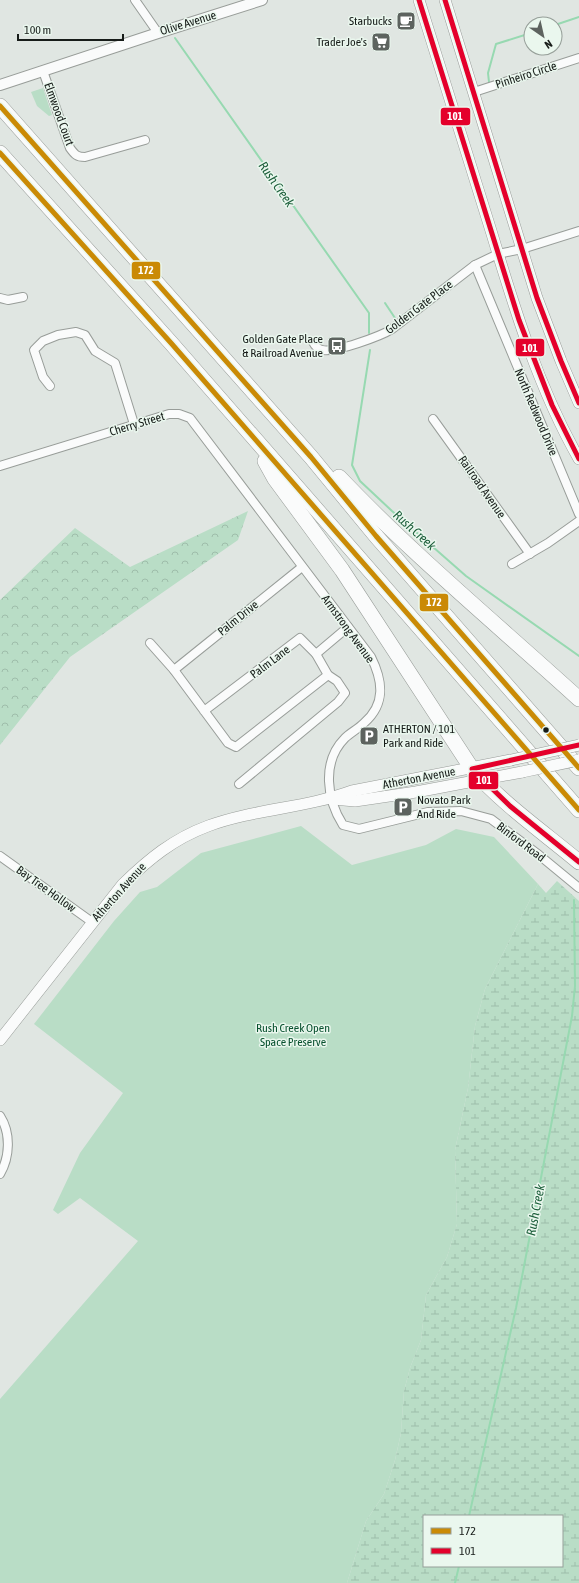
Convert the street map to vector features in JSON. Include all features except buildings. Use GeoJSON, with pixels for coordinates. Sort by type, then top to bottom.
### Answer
{"type":"FeatureCollection","features":[{"type":"Feature","properties":{"kind":"highway"},"geometry":{"type":"LineString","coordinates":[[0,106],[311,457],[376,536],[579,768]]}},
{"type":"Feature","properties":{"kind":"highway"},"geometry":{"type":"LineString","coordinates":[[0,153],[167,338],[579,810]]}},
{"type":"Feature","properties":{"kind":"highway"},"geometry":{"type":"LineString","coordinates":[[249,433],[276,479],[342,570],[472,768],[482,780],[520,814],[579,862]]}},
{"type":"Feature","properties":{"kind":"highway"},"geometry":{"type":"LineString","coordinates":[[311,457],[336,474],[406,543],[477,609],[579,699]]}},
{"type":"Feature","properties":{"kind":"main road"},"geometry":{"type":"LineString","coordinates":[[419,0],[498,254],[537,371],[569,441],[579,459]]}},
{"type":"Feature","properties":{"kind":"main road"},"geometry":{"type":"LineString","coordinates":[[445,0],[537,298],[579,403]]}},
{"type":"Feature","properties":{"kind":"main road","name":"Atherton Avenue"},"geometry":{"type":"LineString","coordinates":[[0,1040],[123,884],[146,861],[186,836],[209,826],[235,818],[331,799],[352,791],[472,768],[579,745]]}},
{"type":"Feature","properties":{"kind":"main road","name":"Atherton Avenue"},"geometry":{"type":"LineString","coordinates":[[331,799],[355,801],[482,780],[579,760]]}},
{"type":"Feature","properties":{"kind":"street"},"geometry":{"type":"LineString","coordinates":[[135,0],[158,32]]}},
{"type":"Feature","properties":{"kind":"street","name":"Olive Avenue"},"geometry":{"type":"LineString","coordinates":[[0,85],[158,32],[262,0]]}},
{"type":"Feature","properties":{"kind":"street","name":"Pinheiro Circle"},"geometry":{"type":"LineString","coordinates":[[474,92],[579,58]]}},
{"type":"Feature","properties":{"kind":"street","name":"Elmwood Court"},"geometry":{"type":"LineString","coordinates":[[43,71],[70,148],[74,155],[85,157],[145,140]]}},
{"type":"Feature","properties":{"kind":"street","name":"Golden Gate Place"},"geometry":{"type":"LineString","coordinates":[[313,342],[319,349],[330,350],[338,349],[386,333],[475,265],[498,254],[522,249],[579,231]]}},
{"type":"Feature","properties":{"kind":"street","name":"North Redwood Drive"},"geometry":{"type":"LineString","coordinates":[[475,265],[579,514]]}},
{"type":"Feature","properties":{"kind":"street"},"geometry":{"type":"LineString","coordinates":[[0,298],[8,300],[23,297]]}},
{"type":"Feature","properties":{"kind":"street"},"geometry":{"type":"LineString","coordinates":[[50,386],[43,377],[34,350],[43,341],[58,335],[76,332],[85,336],[95,351],[115,363],[134,424]]}},
{"type":"Feature","properties":{"kind":"street","name":"Cherry Street"},"geometry":{"type":"LineString","coordinates":[[0,466],[134,424],[169,414],[179,414],[190,418],[258,508]]}},
{"type":"Feature","properties":{"kind":"street","name":"Railroad Avenue"},"geometry":{"type":"LineString","coordinates":[[433,419],[530,554]]}},
{"type":"Feature","properties":{"kind":"street","name":"Armstrong Avenue"},"geometry":{"type":"LineString","coordinates":[[258,508],[371,657],[378,671],[381,684],[380,696],[376,709],[369,718],[345,738],[331,758],[329,774],[331,799]]}},
{"type":"Feature","properties":{"kind":"street"},"geometry":{"type":"LineString","coordinates":[[512,564],[530,554],[579,521]]}},
{"type":"Feature","properties":{"kind":"street","name":"Palm Drive"},"geometry":{"type":"LineString","coordinates":[[174,670],[302,567]]}},
{"type":"Feature","properties":{"kind":"street"},"geometry":{"type":"LineString","coordinates":[[316,654],[348,627]]}},
{"type":"Feature","properties":{"kind":"street","name":"Palm Lane"},"geometry":{"type":"LineString","coordinates":[[204,711],[300,638],[316,654],[328,675],[337,681],[345,693],[338,702],[239,784]]}},
{"type":"Feature","properties":{"kind":"street"},"geometry":{"type":"LineString","coordinates":[[150,643],[174,670],[228,743],[236,747],[328,675]]}},
{"type":"Feature","properties":{"kind":"street","name":"Binford Road"},"geometry":{"type":"LineString","coordinates":[[331,799],[337,816],[343,825],[359,829],[428,812],[461,811],[491,820],[539,855],[579,888]]}},
{"type":"Feature","properties":{"kind":"street","name":"Bay Tree Hollow"},"geometry":{"type":"LineString","coordinates":[[0,856],[92,922]]}},
{"type":"Feature","properties":{"kind":"street"},"geometry":{"type":"LineString","coordinates":[[0,1116],[5,1124],[8,1147],[0,1174]]}},
{"type":"Feature","properties":{"kind":"green space"},"geometry":{"type":"Polygon","coordinates":[[[43,88],[52,115],[49,116],[37,106],[31,92],[43,88]]]}},
{"type":"Feature","properties":{"kind":"green space"},"geometry":{"type":"Polygon","coordinates":[[[248,511],[238,540],[70,657],[0,745],[0,600],[75,528],[130,567],[248,511]]]}},
{"type":"Feature","properties":{"kind":"green space","name":"Rush Creek Open Space Preserve"},"geometry":{"type":"Polygon","coordinates":[[[301,826],[352,865],[426,845],[456,829],[494,837],[538,884],[485,989],[475,1026],[468,1088],[455,1150],[457,1224],[447,1257],[426,1295],[421,1340],[410,1368],[404,1391],[401,1433],[395,1460],[384,1494],[366,1521],[347,1583],[0,1583],[0,1399],[138,1241],[80,1198],[58,1214],[53,1210],[80,1153],[123,1093],[34,1024],[114,921],[140,892],[157,887],[201,853],[301,826]]]}},
{"type":"Feature","properties":{"kind":"green space"},"geometry":{"type":"Polygon","coordinates":[[[557,881],[579,901],[579,1583],[347,1583],[366,1521],[384,1494],[395,1460],[401,1433],[404,1391],[410,1368],[421,1340],[426,1295],[447,1257],[457,1224],[455,1150],[468,1088],[475,1026],[485,989],[538,884],[546,893],[557,881]]]}},
{"type":"Feature","properties":{"kind":"waterway"},"geometry":{"type":"LineString","coordinates":[[563,22],[579,17]]}},
{"type":"Feature","properties":{"kind":"waterway"},"geometry":{"type":"LineString","coordinates":[[489,82],[488,73],[496,44],[523,36]]}},
{"type":"Feature","properties":{"kind":"waterway","name":"Rush Creek"},"geometry":{"type":"LineString","coordinates":[[175,38],[369,313],[369,333]]}},
{"type":"Feature","properties":{"kind":"waterway"},"geometry":{"type":"LineString","coordinates":[[385,303],[395,318]]}},
{"type":"Feature","properties":{"kind":"waterway","name":"Rush Creek"},"geometry":{"type":"LineString","coordinates":[[370,350],[352,465],[360,481],[466,576],[579,656]]}},
{"type":"Feature","properties":{"kind":"waterway","name":"Rush Creek"},"geometry":{"type":"LineString","coordinates":[[469,1515],[516,1308],[572,1016],[575,986],[574,900]]}},
{"type":"Feature","properties":{"kind":"waterway","name":"Rush Creek"},"geometry":{"type":"LineString","coordinates":[[455,1583],[459,1567]]}},
{"type":"Feature","properties":{"kind":"transit line","name":"101"},"geometry":{"type":"LineString","coordinates":[[419,0],[519,320],[552,405],[579,459]]}},
{"type":"Feature","properties":{"kind":"transit line","name":"101"},"geometry":{"type":"LineString","coordinates":[[445,0],[537,298],[579,403]]}},
{"type":"Feature","properties":{"kind":"transit line","name":"172"},"geometry":{"type":"LineString","coordinates":[[0,106],[311,457],[376,536],[579,768]]}},
{"type":"Feature","properties":{"kind":"transit line","name":"172"},"geometry":{"type":"LineString","coordinates":[[0,153],[171,343],[579,810]]}},
{"type":"Feature","properties":{"kind":"transit line","name":"101"},"geometry":{"type":"LineString","coordinates":[[579,745],[472,769],[510,806],[579,862]]}},
{"type":"Feature","properties":{"kind":"place","name":"Starbucks"},"geometry":{"type":"Point","coordinates":[406,21]}},
{"type":"Feature","properties":{"kind":"place","name":"Trader Joe's"},"geometry":{"type":"Point","coordinates":[381,42]}},
{"type":"Feature","properties":{"kind":"place","name":"Golden Gate Place & Railroad Avenue"},"geometry":{"type":"Point","coordinates":[337,346]}},
{"type":"Feature","properties":{"kind":"place","name":"ATHERTON / 101 Park and Ride"},"geometry":{"type":"Point","coordinates":[369,736]}},
{"type":"Feature","properties":{"kind":"place","name":"Novato Park And Ride"},"geometry":{"type":"Point","coordinates":[403,807]}}]}
